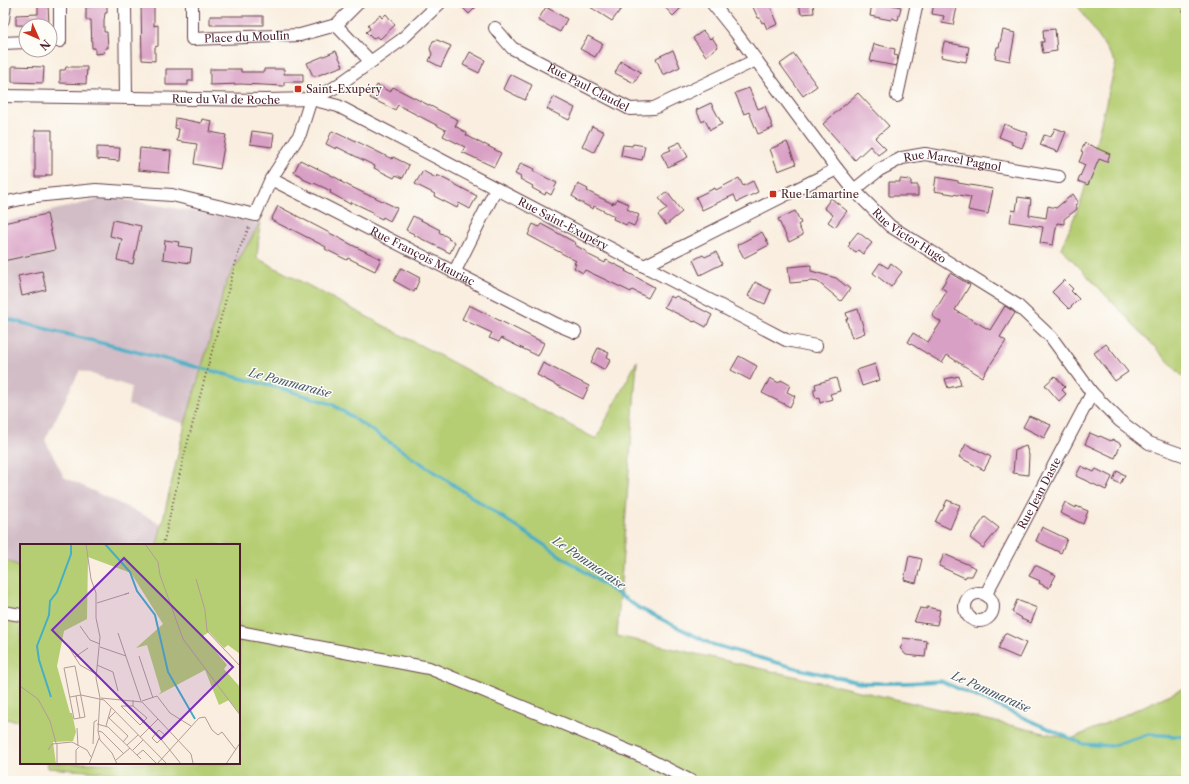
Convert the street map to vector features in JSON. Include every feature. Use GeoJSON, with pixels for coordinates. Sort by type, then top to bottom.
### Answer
{"type":"FeatureCollection","features":[{"type":"Feature","properties":{"kind":"street"},"geometry":{"type":"LineString","coordinates":[[3,20],[5,3]]}},
{"type":"Feature","properties":{"kind":"street"},"geometry":{"type":"LineString","coordinates":[[58,41],[60,41],[60,3]]}},
{"type":"Feature","properties":{"kind":"street"},"geometry":{"type":"LineString","coordinates":[[125,3],[126,98]]}},
{"type":"Feature","properties":{"kind":"street","name":"Place du Moulin"},"geometry":{"type":"LineString","coordinates":[[192,3],[192,39],[300,35],[336,25],[358,3]]}},
{"type":"Feature","properties":{"kind":"street","name":"Rue du Val de Roche"},"geometry":{"type":"LineString","coordinates":[[3,96],[266,100],[311,99],[334,88],[400,41],[440,3]]}},
{"type":"Feature","properties":{"kind":"street","name":"Rue Victor Hugo"},"geometry":{"type":"LineString","coordinates":[[712,3],[736,33],[836,170],[890,226],[1017,305],[1051,337],[1092,393],[1120,421],[1149,443],[1186,456]]}},
{"type":"Feature","properties":{"kind":"street"},"geometry":{"type":"LineString","coordinates":[[897,96],[917,3]]}},
{"type":"Feature","properties":{"kind":"street"},"geometry":{"type":"LineString","coordinates":[[336,25],[371,62]]}},
{"type":"Feature","properties":{"kind":"street","name":"Rue Paul Claudel"},"geometry":{"type":"LineString","coordinates":[[495,28],[512,48],[630,109],[654,108],[756,60]]}},
{"type":"Feature","properties":{"kind":"street"},"geometry":{"type":"LineString","coordinates":[[3,43],[18,42]]}},
{"type":"Feature","properties":{"kind":"street"},"geometry":{"type":"LineString","coordinates":[[3,203],[35,196],[96,190],[172,195],[255,215],[271,179],[300,134],[311,99]]}},
{"type":"Feature","properties":{"kind":"street","name":"Rue Saint-Exupéry"},"geometry":{"type":"LineString","coordinates":[[311,99],[338,106],[786,340],[816,346]]}},
{"type":"Feature","properties":{"kind":"street","name":"Rue Marcel Pagnol"},"geometry":{"type":"LineString","coordinates":[[854,190],[879,170],[902,158],[925,154],[1059,177]]}},
{"type":"Feature","properties":{"kind":"street"},"geometry":{"type":"LineString","coordinates":[[644,266],[836,170]]}},
{"type":"Feature","properties":{"kind":"street","name":"Rue François Mauriac"},"geometry":{"type":"LineString","coordinates":[[271,179],[454,273],[575,332]]}},
{"type":"Feature","properties":{"kind":"street"},"geometry":{"type":"LineString","coordinates":[[454,273],[496,189]]}},
{"type":"Feature","properties":{"kind":"street","name":"Rue Jean Daste"},"geometry":{"type":"LineString","coordinates":[[986,594],[1092,393]]}},
{"type":"Feature","properties":{"kind":"street"},"geometry":{"type":"LineString","coordinates":[[3,612],[20,615]]}},
{"type":"Feature","properties":{"kind":"street"},"geometry":{"type":"LineString","coordinates":[[240,632],[429,668],[648,760],[691,781]]}},
{"type":"Feature","properties":{"kind":"path"},"geometry":{"type":"LineString","coordinates":[[1180,3],[1186,18]]}},
{"type":"Feature","properties":{"kind":"path"},"geometry":{"type":"LineString","coordinates":[[163,544],[184,456],[239,250],[255,215]]}},
{"type":"Feature","properties":{"kind":"shaded area"},"geometry":{"type":"Polygon","coordinates":[[[110,197],[260,223],[227,281],[185,424],[128,405],[131,387],[80,370],[45,440],[64,477],[162,524],[157,544],[20,544],[20,567],[3,559],[3,222],[110,197]]]}},
{"type":"Feature","properties":{"kind":"green space"},"geometry":{"type":"Polygon","coordinates":[[[1076,3],[1186,3],[1186,380],[1061,248],[1082,199],[1116,63],[1076,3]]]}},
{"type":"Feature","properties":{"kind":"green space"},"geometry":{"type":"Polygon","coordinates":[[[260,223],[257,258],[596,439],[637,361],[617,636],[1071,739],[1186,687],[1186,781],[212,781],[48,768],[47,764],[240,764],[240,544],[157,544],[185,424],[227,281],[260,223]]]}},
{"type":"Feature","properties":{"kind":"green space"},"geometry":{"type":"Polygon","coordinates":[[[3,559],[20,567],[20,721],[3,719],[3,559]]]}},
{"type":"Feature","properties":{"kind":"building"},"geometry":{"type":"Polygon","coordinates":[[[38,3],[48,3],[49,18],[18,18],[18,25],[16,25],[16,15],[38,14],[38,3]]]}},
{"type":"Feature","properties":{"kind":"building"},"geometry":{"type":"Polygon","coordinates":[[[91,3],[107,3],[107,13],[105,13],[104,20],[104,32],[107,32],[108,48],[105,48],[104,53],[95,54],[95,48],[92,48],[91,20],[86,20],[86,7],[91,7],[91,3]]]}},
{"type":"Feature","properties":{"kind":"building"},"geometry":{"type":"Polygon","coordinates":[[[141,3],[154,3],[154,26],[158,25],[158,46],[155,47],[155,61],[142,60],[141,3]]]}},
{"type":"Feature","properties":{"kind":"building"},"geometry":{"type":"Polygon","coordinates":[[[458,3],[480,3],[469,14],[458,3]]]}},
{"type":"Feature","properties":{"kind":"building"},"geometry":{"type":"Polygon","coordinates":[[[584,3],[612,3],[621,9],[612,21],[584,3]]]}},
{"type":"Feature","properties":{"kind":"building"},"geometry":{"type":"Polygon","coordinates":[[[661,3],[686,3],[673,16],[661,3]]]}},
{"type":"Feature","properties":{"kind":"building"},"geometry":{"type":"Polygon","coordinates":[[[751,3],[769,3],[778,24],[767,29],[764,22],[762,23],[760,18],[758,18],[751,3]]]}},
{"type":"Feature","properties":{"kind":"building"},"geometry":{"type":"Polygon","coordinates":[[[799,3],[813,3],[814,13],[801,14],[799,3]]]}},
{"type":"Feature","properties":{"kind":"building"},"geometry":{"type":"Polygon","coordinates":[[[872,3],[883,3],[901,7],[898,20],[870,16],[872,3]]]}},
{"type":"Feature","properties":{"kind":"building"},"geometry":{"type":"Polygon","coordinates":[[[934,3],[958,3],[953,25],[942,23],[944,16],[932,14],[934,3]]]}},
{"type":"Feature","properties":{"kind":"building"},"geometry":{"type":"Polygon","coordinates":[[[546,7],[567,19],[560,32],[538,20],[546,7]]]}},
{"type":"Feature","properties":{"kind":"building"},"geometry":{"type":"Polygon","coordinates":[[[386,14],[395,25],[380,39],[377,36],[373,39],[366,32],[370,29],[368,25],[380,15],[382,18],[386,14]]]}},
{"type":"Feature","properties":{"kind":"building"},"geometry":{"type":"Polygon","coordinates":[[[210,16],[263,16],[263,25],[210,25],[210,16]]]}},
{"type":"Feature","properties":{"kind":"building"},"geometry":{"type":"Polygon","coordinates":[[[1055,29],[1057,51],[1043,53],[1041,42],[1044,42],[1043,30],[1055,29]]]}},
{"type":"Feature","properties":{"kind":"building"},"geometry":{"type":"Polygon","coordinates":[[[1003,30],[1015,33],[1010,61],[995,58],[1003,30]]]}},
{"type":"Feature","properties":{"kind":"building"},"geometry":{"type":"Polygon","coordinates":[[[703,31],[710,39],[712,37],[718,47],[706,56],[693,38],[703,31]]]}},
{"type":"Feature","properties":{"kind":"building"},"geometry":{"type":"Polygon","coordinates":[[[588,36],[603,44],[595,57],[580,49],[588,36]]]}},
{"type":"Feature","properties":{"kind":"building"},"geometry":{"type":"Polygon","coordinates":[[[437,40],[451,46],[441,67],[429,61],[432,54],[430,49],[433,41],[437,40]]]}},
{"type":"Feature","properties":{"kind":"building"},"geometry":{"type":"Polygon","coordinates":[[[944,42],[969,47],[966,62],[941,57],[944,42]]]}},
{"type":"Feature","properties":{"kind":"building"},"geometry":{"type":"Polygon","coordinates":[[[874,44],[895,49],[894,55],[898,56],[896,66],[870,61],[874,44]]]}},
{"type":"Feature","properties":{"kind":"building"},"geometry":{"type":"Polygon","coordinates":[[[673,50],[680,67],[663,75],[656,58],[673,50]]]}},
{"type":"Feature","properties":{"kind":"building"},"geometry":{"type":"Polygon","coordinates":[[[336,51],[343,66],[313,76],[307,63],[336,51]]]}},
{"type":"Feature","properties":{"kind":"building"},"geometry":{"type":"Polygon","coordinates":[[[470,52],[485,60],[479,73],[463,65],[470,52]]]}},
{"type":"Feature","properties":{"kind":"building"},"geometry":{"type":"Polygon","coordinates":[[[794,54],[817,86],[803,96],[780,64],[794,54]]]}},
{"type":"Feature","properties":{"kind":"building"},"geometry":{"type":"Polygon","coordinates":[[[621,61],[641,72],[634,83],[615,73],[621,61]]]}},
{"type":"Feature","properties":{"kind":"building"},"geometry":{"type":"Polygon","coordinates":[[[12,66],[44,67],[43,83],[12,82],[12,66]]]}},
{"type":"Feature","properties":{"kind":"building"},"geometry":{"type":"Polygon","coordinates":[[[66,67],[87,67],[86,84],[60,83],[60,70],[65,70],[66,67]]]}},
{"type":"Feature","properties":{"kind":"building"},"geometry":{"type":"Polygon","coordinates":[[[166,69],[193,69],[193,81],[188,81],[188,85],[166,85],[166,69]]]}},
{"type":"Feature","properties":{"kind":"building"},"geometry":{"type":"Polygon","coordinates":[[[210,69],[241,69],[241,72],[264,72],[264,69],[284,69],[284,74],[303,74],[303,82],[284,82],[284,86],[241,84],[210,85],[210,69]]]}},
{"type":"Feature","properties":{"kind":"building"},"geometry":{"type":"Polygon","coordinates":[[[510,74],[532,85],[525,100],[503,89],[510,74]]]}},
{"type":"Feature","properties":{"kind":"building"},"geometry":{"type":"Polygon","coordinates":[[[377,85],[390,92],[393,87],[458,120],[455,126],[467,133],[466,135],[501,153],[494,167],[462,152],[465,147],[443,136],[446,130],[398,105],[395,110],[370,98],[377,85]]]}},
{"type":"Feature","properties":{"kind":"building"},"geometry":{"type":"Polygon","coordinates":[[[749,88],[758,109],[765,106],[773,128],[758,134],[749,112],[744,114],[735,93],[749,88]]]}},
{"type":"Feature","properties":{"kind":"building"},"geometry":{"type":"Polygon","coordinates":[[[858,93],[889,126],[875,138],[886,149],[878,155],[870,146],[855,160],[823,124],[858,93]]]}},
{"type":"Feature","properties":{"kind":"building"},"geometry":{"type":"Polygon","coordinates":[[[554,97],[575,108],[569,120],[547,109],[554,97]]]}},
{"type":"Feature","properties":{"kind":"building"},"geometry":{"type":"Polygon","coordinates":[[[711,103],[722,124],[710,130],[705,120],[702,122],[696,110],[711,103]]]}},
{"type":"Feature","properties":{"kind":"building"},"geometry":{"type":"Polygon","coordinates":[[[176,118],[201,123],[202,119],[212,121],[210,132],[226,135],[220,169],[194,164],[197,144],[177,141],[179,129],[175,128],[176,118]]]}},
{"type":"Feature","properties":{"kind":"building"},"geometry":{"type":"Polygon","coordinates":[[[1004,124],[1028,133],[1022,148],[999,137],[1004,124]]]}},
{"type":"Feature","properties":{"kind":"building"},"geometry":{"type":"Polygon","coordinates":[[[592,126],[604,132],[594,152],[582,146],[592,126]]]}},
{"type":"Feature","properties":{"kind":"building"},"geometry":{"type":"Polygon","coordinates":[[[1055,128],[1066,132],[1058,152],[1040,145],[1044,135],[1051,137],[1055,128]]]}},
{"type":"Feature","properties":{"kind":"building"},"geometry":{"type":"Polygon","coordinates":[[[35,130],[52,130],[52,175],[46,175],[46,177],[35,177],[35,130]]]}},
{"type":"Feature","properties":{"kind":"building"},"geometry":{"type":"Polygon","coordinates":[[[252,131],[274,134],[272,147],[250,144],[252,131]]]}},
{"type":"Feature","properties":{"kind":"building"},"geometry":{"type":"Polygon","coordinates":[[[332,131],[347,138],[348,137],[392,159],[393,157],[409,165],[403,178],[396,175],[394,178],[374,168],[375,166],[337,147],[336,149],[326,144],[332,131]]]}},
{"type":"Feature","properties":{"kind":"building"},"geometry":{"type":"Polygon","coordinates":[[[680,142],[688,157],[668,167],[661,154],[671,150],[669,147],[680,142]]]}},
{"type":"Feature","properties":{"kind":"building"},"geometry":{"type":"Polygon","coordinates":[[[787,142],[796,164],[778,171],[770,149],[787,142]]]}},
{"type":"Feature","properties":{"kind":"building"},"geometry":{"type":"Polygon","coordinates":[[[1085,143],[1110,154],[1107,162],[1099,159],[1088,185],[1078,181],[1085,165],[1079,162],[1083,152],[1081,151],[1085,143]]]}},
{"type":"Feature","properties":{"kind":"building"},"geometry":{"type":"Polygon","coordinates":[[[633,144],[645,146],[642,160],[621,156],[623,145],[632,146],[633,144]]]}},
{"type":"Feature","properties":{"kind":"building"},"geometry":{"type":"Polygon","coordinates":[[[97,147],[120,148],[119,161],[97,159],[97,147]]]}},
{"type":"Feature","properties":{"kind":"building"},"geometry":{"type":"Polygon","coordinates":[[[140,148],[171,151],[169,173],[138,170],[140,148]]]}},
{"type":"Feature","properties":{"kind":"building"},"geometry":{"type":"Polygon","coordinates":[[[300,160],[342,181],[341,182],[397,208],[390,221],[372,214],[373,212],[356,204],[351,202],[350,204],[330,193],[331,191],[303,179],[303,177],[294,172],[300,160]]]}},
{"type":"Feature","properties":{"kind":"building"},"geometry":{"type":"Polygon","coordinates":[[[521,163],[557,183],[551,195],[546,192],[545,195],[532,188],[533,186],[520,179],[521,177],[515,174],[521,163]]]}},
{"type":"Feature","properties":{"kind":"building"},"geometry":{"type":"Polygon","coordinates":[[[423,171],[436,178],[437,175],[477,196],[470,209],[459,203],[457,208],[434,196],[435,194],[415,184],[423,171]]]}},
{"type":"Feature","properties":{"kind":"building"},"geometry":{"type":"Polygon","coordinates":[[[936,177],[958,181],[958,183],[993,189],[988,214],[968,210],[971,197],[934,191],[936,177]]]}},
{"type":"Feature","properties":{"kind":"building"},"geometry":{"type":"Polygon","coordinates":[[[739,178],[743,186],[753,181],[758,192],[737,202],[734,195],[702,210],[696,197],[715,188],[716,190],[739,178]]]}},
{"type":"Feature","properties":{"kind":"building"},"geometry":{"type":"Polygon","coordinates":[[[900,179],[911,180],[911,185],[918,185],[918,196],[889,196],[889,182],[900,182],[900,179]]]}},
{"type":"Feature","properties":{"kind":"building"},"geometry":{"type":"Polygon","coordinates":[[[578,184],[588,189],[587,191],[613,204],[613,202],[615,203],[617,199],[629,204],[627,209],[639,215],[634,226],[627,223],[626,225],[613,219],[614,216],[594,206],[593,209],[576,200],[577,199],[572,196],[578,184]]]}},
{"type":"Feature","properties":{"kind":"building"},"geometry":{"type":"Polygon","coordinates":[[[667,192],[682,212],[666,225],[658,215],[667,209],[659,198],[667,192]]]}},
{"type":"Feature","properties":{"kind":"building"},"geometry":{"type":"Polygon","coordinates":[[[1073,194],[1078,202],[1075,205],[1077,208],[1064,219],[1064,224],[1057,223],[1053,245],[1040,243],[1043,227],[1010,222],[1012,210],[1016,211],[1018,197],[1031,199],[1029,215],[1046,218],[1048,206],[1056,208],[1073,194]]]}},
{"type":"Feature","properties":{"kind":"building"},"geometry":{"type":"Polygon","coordinates":[[[831,198],[847,211],[835,227],[828,222],[833,215],[824,208],[831,198]]]}},
{"type":"Feature","properties":{"kind":"building"},"geometry":{"type":"Polygon","coordinates":[[[278,206],[381,259],[375,271],[348,258],[347,260],[325,249],[326,247],[271,220],[278,206]]]}},
{"type":"Feature","properties":{"kind":"building"},"geometry":{"type":"Polygon","coordinates":[[[795,211],[801,223],[798,225],[803,235],[789,242],[778,219],[795,211]]]}},
{"type":"Feature","properties":{"kind":"building"},"geometry":{"type":"Polygon","coordinates":[[[47,214],[55,250],[3,261],[3,223],[47,214]]]}},
{"type":"Feature","properties":{"kind":"building"},"geometry":{"type":"Polygon","coordinates":[[[413,216],[440,230],[439,232],[455,242],[450,253],[406,230],[413,216]]]}},
{"type":"Feature","properties":{"kind":"building"},"geometry":{"type":"Polygon","coordinates":[[[113,220],[141,226],[133,264],[117,260],[122,239],[110,236],[113,220]]]}},
{"type":"Feature","properties":{"kind":"building"},"geometry":{"type":"Polygon","coordinates":[[[533,224],[539,227],[541,224],[576,243],[575,245],[587,252],[587,254],[605,263],[606,260],[654,287],[648,298],[632,290],[631,292],[585,270],[583,273],[574,268],[576,264],[574,263],[576,261],[528,235],[533,224]]]}},
{"type":"Feature","properties":{"kind":"building"},"geometry":{"type":"Polygon","coordinates":[[[762,232],[769,245],[744,258],[737,245],[762,232]]]}},
{"type":"Feature","properties":{"kind":"building"},"geometry":{"type":"Polygon","coordinates":[[[858,232],[872,243],[863,254],[858,250],[856,252],[848,247],[850,244],[849,243],[858,232]]]}},
{"type":"Feature","properties":{"kind":"building"},"geometry":{"type":"Polygon","coordinates":[[[165,240],[179,242],[178,246],[192,248],[190,263],[163,259],[165,240]]]}},
{"type":"Feature","properties":{"kind":"building"},"geometry":{"type":"Polygon","coordinates":[[[716,252],[722,264],[700,275],[693,260],[703,255],[705,257],[716,252]]]}},
{"type":"Feature","properties":{"kind":"building"},"geometry":{"type":"Polygon","coordinates":[[[880,263],[888,268],[891,263],[902,272],[891,287],[873,273],[880,263]]]}},
{"type":"Feature","properties":{"kind":"building"},"geometry":{"type":"Polygon","coordinates":[[[811,265],[811,271],[836,278],[850,289],[841,301],[818,282],[812,281],[790,283],[788,267],[811,265]]]}},
{"type":"Feature","properties":{"kind":"building"},"geometry":{"type":"Polygon","coordinates":[[[401,268],[420,278],[414,292],[394,281],[401,268]]]}},
{"type":"Feature","properties":{"kind":"building"},"geometry":{"type":"Polygon","coordinates":[[[42,271],[46,290],[22,296],[18,276],[42,271]]]}},
{"type":"Feature","properties":{"kind":"building"},"geometry":{"type":"Polygon","coordinates":[[[950,273],[970,285],[955,310],[990,330],[1005,306],[1015,313],[1000,337],[1006,341],[982,377],[947,355],[942,363],[908,342],[913,333],[928,342],[941,322],[932,316],[947,291],[941,288],[950,273]]]}},
{"type":"Feature","properties":{"kind":"building"},"geometry":{"type":"Polygon","coordinates":[[[1064,280],[1073,289],[1071,291],[1079,299],[1069,309],[1052,292],[1064,280]]]}},
{"type":"Feature","properties":{"kind":"building"},"geometry":{"type":"Polygon","coordinates":[[[755,282],[771,290],[765,304],[748,296],[755,282]]]}},
{"type":"Feature","properties":{"kind":"building"},"geometry":{"type":"Polygon","coordinates":[[[670,296],[674,298],[676,296],[712,315],[706,327],[664,307],[670,296]]]}},
{"type":"Feature","properties":{"kind":"building"},"geometry":{"type":"Polygon","coordinates":[[[469,305],[544,343],[538,356],[501,338],[499,342],[489,338],[492,333],[462,319],[469,305]]]}},
{"type":"Feature","properties":{"kind":"building"},"geometry":{"type":"Polygon","coordinates":[[[858,309],[865,333],[852,338],[846,319],[848,319],[846,313],[858,309]]]}},
{"type":"Feature","properties":{"kind":"building"},"geometry":{"type":"Polygon","coordinates":[[[1106,344],[1128,372],[1115,381],[1094,353],[1106,344]]]}},
{"type":"Feature","properties":{"kind":"building"},"geometry":{"type":"Polygon","coordinates":[[[598,348],[609,353],[607,357],[611,359],[605,370],[591,362],[598,348]]]}},
{"type":"Feature","properties":{"kind":"building"},"geometry":{"type":"Polygon","coordinates":[[[739,356],[757,366],[750,380],[731,370],[739,356]]]}},
{"type":"Feature","properties":{"kind":"building"},"geometry":{"type":"Polygon","coordinates":[[[543,363],[589,386],[583,399],[537,375],[543,363]]]}},
{"type":"Feature","properties":{"kind":"building"},"geometry":{"type":"Polygon","coordinates":[[[875,364],[880,380],[862,386],[857,370],[875,364]]]}},
{"type":"Feature","properties":{"kind":"building"},"geometry":{"type":"Polygon","coordinates":[[[959,376],[961,385],[948,388],[945,379],[959,376]]]}},
{"type":"Feature","properties":{"kind":"building"},"geometry":{"type":"Polygon","coordinates":[[[1055,376],[1065,387],[1062,390],[1066,394],[1059,401],[1045,385],[1055,376]]]}},
{"type":"Feature","properties":{"kind":"building"},"geometry":{"type":"Polygon","coordinates":[[[770,378],[779,383],[781,380],[790,385],[787,392],[795,396],[790,407],[762,393],[770,378]]]}},
{"type":"Feature","properties":{"kind":"building"},"geometry":{"type":"Polygon","coordinates":[[[836,378],[840,391],[830,394],[832,399],[820,403],[819,397],[816,398],[814,393],[814,389],[816,389],[815,384],[836,378]]]}},
{"type":"Feature","properties":{"kind":"building"},"geometry":{"type":"Polygon","coordinates":[[[1029,416],[1051,425],[1044,438],[1023,427],[1029,416]]]}},
{"type":"Feature","properties":{"kind":"building"},"geometry":{"type":"Polygon","coordinates":[[[1090,433],[1111,441],[1112,439],[1121,444],[1115,458],[1085,444],[1090,433]]]}},
{"type":"Feature","properties":{"kind":"building"},"geometry":{"type":"Polygon","coordinates":[[[966,444],[991,457],[984,470],[959,457],[966,444]]]}},
{"type":"Feature","properties":{"kind":"building"},"geometry":{"type":"Polygon","coordinates":[[[1026,446],[1029,455],[1028,475],[1013,473],[1015,450],[1026,446]]]}},
{"type":"Feature","properties":{"kind":"building"},"geometry":{"type":"Polygon","coordinates":[[[1081,466],[1094,472],[1096,469],[1112,477],[1106,490],[1076,476],[1081,466]]]}},
{"type":"Feature","properties":{"kind":"building"},"geometry":{"type":"Polygon","coordinates":[[[1117,471],[1125,475],[1120,484],[1113,480],[1117,471]]]}},
{"type":"Feature","properties":{"kind":"building"},"geometry":{"type":"Polygon","coordinates":[[[947,500],[960,505],[950,529],[935,522],[947,500]]]}},
{"type":"Feature","properties":{"kind":"building"},"geometry":{"type":"Polygon","coordinates":[[[1065,502],[1076,508],[1076,506],[1088,511],[1083,524],[1060,513],[1065,502]]]}},
{"type":"Feature","properties":{"kind":"building"},"geometry":{"type":"Polygon","coordinates":[[[985,517],[999,528],[983,548],[970,538],[985,517]]]}},
{"type":"Feature","properties":{"kind":"building"},"geometry":{"type":"Polygon","coordinates":[[[1042,527],[1067,539],[1061,553],[1036,541],[1042,527]]]}},
{"type":"Feature","properties":{"kind":"building"},"geometry":{"type":"Polygon","coordinates":[[[944,554],[976,568],[972,576],[966,576],[965,578],[939,566],[944,554]]]}},
{"type":"Feature","properties":{"kind":"building"},"geometry":{"type":"Polygon","coordinates":[[[909,556],[922,559],[916,583],[904,580],[909,556]]]}},
{"type":"Feature","properties":{"kind":"building"},"geometry":{"type":"Polygon","coordinates":[[[1035,565],[1056,575],[1049,588],[1039,583],[1040,581],[1029,576],[1035,565]]]}},
{"type":"Feature","properties":{"kind":"building"},"geometry":{"type":"Polygon","coordinates":[[[1017,600],[1037,608],[1031,623],[1021,619],[1022,618],[1012,612],[1017,600]]]}},
{"type":"Feature","properties":{"kind":"building"},"geometry":{"type":"Polygon","coordinates":[[[927,607],[940,610],[937,625],[914,622],[920,608],[927,609],[927,607]]]}},
{"type":"Feature","properties":{"kind":"building"},"geometry":{"type":"Polygon","coordinates":[[[1005,633],[1026,643],[1019,658],[998,649],[1005,633]]]}},
{"type":"Feature","properties":{"kind":"building"},"geometry":{"type":"Polygon","coordinates":[[[903,638],[927,641],[925,657],[906,655],[900,648],[902,646],[903,638]]]}},
{"type":"Feature","properties":{"kind":"waterway","name":"Le Pommaraise"},"geometry":{"type":"LineString","coordinates":[[3,318],[287,390],[332,404],[639,608],[711,644],[799,669],[864,683],[941,681],[1083,744],[1111,746],[1149,734],[1186,737]]}},
{"type":"Feature","properties":{"kind":"place","name":"Saint-Exupéry"},"geometry":{"type":"Point","coordinates":[298,89]}},
{"type":"Feature","properties":{"kind":"place","name":"Rue Lamartine"},"geometry":{"type":"Point","coordinates":[773,194]}}]}
